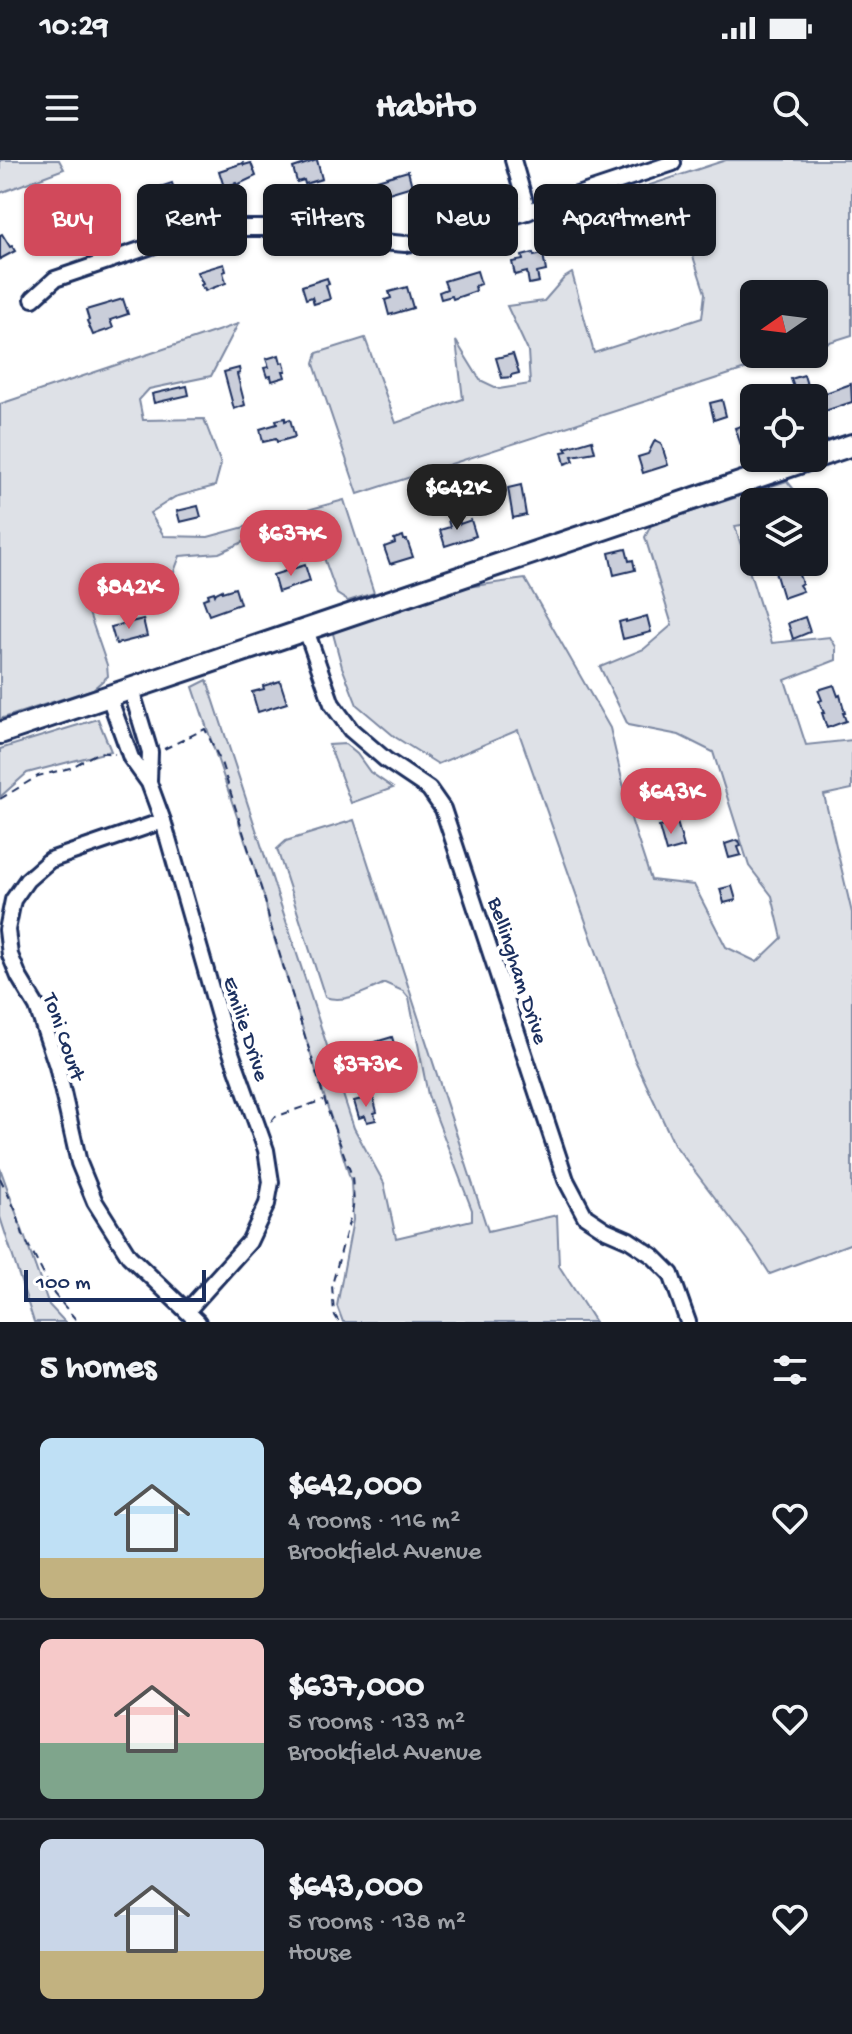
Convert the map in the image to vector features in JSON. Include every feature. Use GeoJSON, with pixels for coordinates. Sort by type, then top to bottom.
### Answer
{"type":"FeatureCollection","features":[{"type":"Feature","properties":{"kind":"main road"},"geometry":{"type":"LineString","coordinates":[[0,733],[852,445]]}},
{"type":"Feature","properties":{"kind":"street"},"geometry":{"type":"LineString","coordinates":[[513,160],[528,212]]}},
{"type":"Feature","properties":{"kind":"street"},"geometry":{"type":"LineString","coordinates":[[33,299],[55,279],[212,228],[278,228],[405,244],[435,240],[673,163]]}},
{"type":"Feature","properties":{"kind":"street","name":"Bellingham Drive"},"geometry":{"type":"LineString","coordinates":[[306,630],[332,704],[351,730],[386,760],[429,789],[443,809],[566,1180],[585,1216],[653,1256],[671,1274],[688,1322]]}},
{"type":"Feature","properties":{"kind":"street","name":"Emilie Drive"},"geometry":{"type":"LineString","coordinates":[[131,689],[153,748],[150,752],[149,783]]}},
{"type":"Feature","properties":{"kind":"street","name":"Emilie Drive"},"geometry":{"type":"LineString","coordinates":[[109,697],[124,752],[149,783],[163,821],[223,1030],[266,1150],[271,1182],[267,1204],[249,1242],[193,1317]]}},
{"type":"Feature","properties":{"kind":"street"},"geometry":{"type":"LineString","coordinates":[[124,752],[153,748]]}},
{"type":"Feature","properties":{"kind":"street","name":"Toni Court"},"geometry":{"type":"LineString","coordinates":[[163,821],[50,860],[27,880],[13,900],[7,930],[10,955],[37,1007],[57,1066],[79,1163],[95,1202],[129,1256],[193,1317]]}},
{"type":"Feature","properties":{"kind":"path"},"geometry":{"type":"LineString","coordinates":[[153,748],[205,729],[221,762],[325,1100],[352,1176],[354,1203],[332,1285],[334,1314],[339,1322]]}},
{"type":"Feature","properties":{"kind":"path"},"geometry":{"type":"LineString","coordinates":[[0,799],[38,776],[70,768],[99,752],[124,752]]}},
{"type":"Feature","properties":{"kind":"path"},"geometry":{"type":"LineString","coordinates":[[275,1117],[325,1100]]}},
{"type":"Feature","properties":{"kind":"path"},"geometry":{"type":"LineString","coordinates":[[0,1178],[16,1211],[23,1235],[54,1294],[78,1322]]}},
{"type":"Feature","properties":{"kind":"shaded area"},"geometry":{"type":"Polygon","coordinates":[[[0,160],[59,160],[64,169],[24,184],[0,193],[0,160]]]}},
{"type":"Feature","properties":{"kind":"shaded area"},"geometry":{"type":"Polygon","coordinates":[[[726,160],[852,160],[852,335],[828,343],[828,280],[740,280],[740,368],[749,368],[358,494],[314,364],[317,353],[365,338],[396,423],[463,399],[456,341],[480,380],[499,389],[530,384],[528,351],[507,306],[544,301],[572,273],[594,353],[702,318],[705,293],[693,256],[716,256],[716,184],[653,184],[726,160]]]}},
{"type":"Feature","properties":{"kind":"shaded area"},"geometry":{"type":"Polygon","coordinates":[[[238,324],[211,376],[149,389],[139,400],[143,420],[204,419],[221,464],[215,486],[175,497],[150,513],[164,536],[208,537],[344,500],[374,593],[348,601],[337,594],[309,516],[219,553],[180,556],[169,585],[142,576],[96,582],[82,593],[108,676],[93,689],[0,719],[0,404],[238,324]]]}},
{"type":"Feature","properties":{"kind":"shaded area"},"geometry":{"type":"Polygon","coordinates":[[[787,481],[793,488],[765,488],[787,481]]]}},
{"type":"Feature","properties":{"kind":"shaded area"},"geometry":{"type":"Polygon","coordinates":[[[740,496],[740,525],[735,526],[740,542],[740,576],[751,576],[772,643],[830,637],[836,647],[836,660],[785,680],[806,745],[852,740],[852,789],[824,795],[852,913],[852,1243],[770,1274],[674,1144],[634,1058],[518,730],[438,764],[395,737],[357,705],[332,630],[467,587],[525,579],[610,728],[632,822],[651,880],[694,885],[726,947],[757,962],[782,938],[772,896],[749,866],[713,752],[679,735],[628,725],[600,667],[644,649],[672,625],[645,537],[651,525],[740,496]]]}},
{"type":"Feature","properties":{"kind":"shaded area"},"geometry":{"type":"Polygon","coordinates":[[[207,680],[354,1128],[384,1183],[396,1238],[472,1220],[472,1210],[428,1095],[409,998],[403,991],[385,983],[348,998],[325,997],[277,849],[286,841],[354,820],[488,1231],[557,1215],[559,1266],[595,1322],[343,1322],[337,1306],[353,1220],[351,1181],[269,922],[265,899],[193,687],[207,680]]]}},
{"type":"Feature","properties":{"kind":"shaded area"},"geometry":{"type":"Polygon","coordinates":[[[98,719],[111,751],[27,773],[0,797],[0,749],[98,719]]]}},
{"type":"Feature","properties":{"kind":"shaded area"},"geometry":{"type":"Polygon","coordinates":[[[345,744],[370,772],[393,788],[351,803],[329,745],[345,744]]]}},
{"type":"Feature","properties":{"kind":"shaded area"},"geometry":{"type":"Polygon","coordinates":[[[0,1168],[49,1305],[65,1322],[34,1322],[0,1217],[0,1168]]]}},
{"type":"Feature","properties":{"kind":"building"},"geometry":{"type":"Polygon","coordinates":[[[317,160],[322,179],[305,184],[304,180],[297,182],[293,168],[317,160]]]}},
{"type":"Feature","properties":{"kind":"building"},"geometry":{"type":"Polygon","coordinates":[[[251,163],[256,176],[239,184],[223,184],[219,171],[251,163]]]}},
{"type":"Feature","properties":{"kind":"building"},"geometry":{"type":"Polygon","coordinates":[[[408,171],[411,184],[392,192],[392,184],[378,184],[377,180],[408,171]]]}},
{"type":"Feature","properties":{"kind":"building"},"geometry":{"type":"Polygon","coordinates":[[[0,235],[15,251],[0,259],[0,235]]]}},
{"type":"Feature","properties":{"kind":"building"},"geometry":{"type":"Polygon","coordinates":[[[533,253],[534,256],[543,256],[546,271],[537,273],[539,282],[529,284],[527,272],[515,275],[512,262],[523,260],[522,256],[533,253]]]}},
{"type":"Feature","properties":{"kind":"building"},"geometry":{"type":"Polygon","coordinates":[[[224,264],[226,283],[205,291],[202,289],[197,272],[224,264]]]}},
{"type":"Feature","properties":{"kind":"building"},"geometry":{"type":"Polygon","coordinates":[[[477,271],[481,284],[475,286],[476,291],[453,299],[452,296],[441,299],[439,292],[447,289],[444,281],[477,271]]]}},
{"type":"Feature","properties":{"kind":"building"},"geometry":{"type":"Polygon","coordinates":[[[327,278],[330,299],[314,304],[312,297],[306,299],[302,286],[327,278]]]}},
{"type":"Feature","properties":{"kind":"building"},"geometry":{"type":"Polygon","coordinates":[[[407,287],[413,308],[389,315],[385,300],[391,298],[389,292],[407,287]]]}},
{"type":"Feature","properties":{"kind":"building"},"geometry":{"type":"Polygon","coordinates":[[[123,299],[128,314],[110,320],[113,328],[93,335],[86,310],[123,299]]]}},
{"type":"Feature","properties":{"kind":"building"},"geometry":{"type":"Polygon","coordinates":[[[513,354],[519,373],[502,378],[496,358],[513,354]]]}},
{"type":"Feature","properties":{"kind":"building"},"geometry":{"type":"Polygon","coordinates":[[[279,355],[281,363],[284,362],[285,377],[272,381],[264,368],[269,367],[266,359],[279,355]]]}},
{"type":"Feature","properties":{"kind":"building"},"geometry":{"type":"Polygon","coordinates":[[[239,368],[240,373],[237,374],[245,405],[234,409],[224,372],[239,368]]]}},
{"type":"Feature","properties":{"kind":"building"},"geometry":{"type":"Polygon","coordinates":[[[804,375],[807,384],[793,384],[791,379],[804,375]]]}},
{"type":"Feature","properties":{"kind":"building"},"geometry":{"type":"Polygon","coordinates":[[[851,384],[852,402],[828,410],[828,392],[851,384]]]}},
{"type":"Feature","properties":{"kind":"building"},"geometry":{"type":"Polygon","coordinates":[[[187,386],[189,395],[154,403],[152,394],[187,386]]]}},
{"type":"Feature","properties":{"kind":"building"},"geometry":{"type":"Polygon","coordinates":[[[722,400],[726,416],[714,420],[710,403],[722,400]]]}},
{"type":"Feature","properties":{"kind":"building"},"geometry":{"type":"Polygon","coordinates":[[[285,418],[285,421],[290,419],[295,437],[263,442],[260,429],[285,418]]]}},
{"type":"Feature","properties":{"kind":"building"},"geometry":{"type":"Polygon","coordinates":[[[592,440],[595,452],[572,456],[574,461],[565,464],[562,452],[567,451],[565,448],[592,440]]]}},
{"type":"Feature","properties":{"kind":"building"},"geometry":{"type":"Polygon","coordinates":[[[655,440],[661,443],[668,465],[643,473],[638,457],[648,454],[655,440]]]}},
{"type":"Feature","properties":{"kind":"building"},"geometry":{"type":"Polygon","coordinates":[[[521,485],[526,515],[513,518],[508,488],[521,485]]]}},
{"type":"Feature","properties":{"kind":"building"},"geometry":{"type":"Polygon","coordinates":[[[198,506],[201,517],[180,522],[177,511],[198,506]]]}},
{"type":"Feature","properties":{"kind":"building"},"geometry":{"type":"Polygon","coordinates":[[[458,516],[460,524],[471,520],[476,536],[445,546],[440,530],[450,527],[448,520],[458,516]]]}},
{"type":"Feature","properties":{"kind":"building"},"geometry":{"type":"Polygon","coordinates":[[[403,536],[413,557],[390,564],[384,547],[403,536]]]}},
{"type":"Feature","properties":{"kind":"building"},"geometry":{"type":"Polygon","coordinates":[[[626,549],[635,570],[614,575],[609,553],[626,549]]]}},
{"type":"Feature","properties":{"kind":"building"},"geometry":{"type":"Polygon","coordinates":[[[305,565],[310,581],[278,592],[273,575],[305,565]]]}},
{"type":"Feature","properties":{"kind":"building"},"geometry":{"type":"Polygon","coordinates":[[[776,576],[799,576],[802,583],[799,585],[803,591],[783,598],[776,576]]]}},
{"type":"Feature","properties":{"kind":"building"},"geometry":{"type":"Polygon","coordinates":[[[235,588],[240,604],[209,615],[203,599],[209,597],[208,594],[214,592],[215,595],[222,590],[235,588]]]}},
{"type":"Feature","properties":{"kind":"building"},"geometry":{"type":"Polygon","coordinates":[[[647,616],[651,632],[623,639],[619,622],[647,616]]]}},
{"type":"Feature","properties":{"kind":"building"},"geometry":{"type":"Polygon","coordinates":[[[805,617],[810,632],[793,639],[788,623],[805,617]]]}},
{"type":"Feature","properties":{"kind":"building"},"geometry":{"type":"Polygon","coordinates":[[[143,619],[147,636],[116,644],[111,627],[143,619]]]}},
{"type":"Feature","properties":{"kind":"building"},"geometry":{"type":"Polygon","coordinates":[[[280,681],[287,703],[258,712],[252,692],[280,681]]]}},
{"type":"Feature","properties":{"kind":"building"},"geometry":{"type":"Polygon","coordinates":[[[834,685],[840,695],[846,721],[827,728],[818,690],[834,685]]]}},
{"type":"Feature","properties":{"kind":"building"},"geometry":{"type":"Polygon","coordinates":[[[668,820],[670,824],[677,822],[684,847],[666,852],[659,827],[668,820]]]}},
{"type":"Feature","properties":{"kind":"building"},"geometry":{"type":"Polygon","coordinates":[[[737,840],[741,855],[729,858],[725,844],[737,840]]]}},
{"type":"Feature","properties":{"kind":"building"},"geometry":{"type":"Polygon","coordinates":[[[732,886],[736,900],[724,903],[720,889],[732,886]]]}},
{"type":"Feature","properties":{"kind":"building"},"geometry":{"type":"Polygon","coordinates":[[[392,1037],[403,1069],[383,1075],[381,1071],[370,1071],[363,1058],[362,1046],[392,1037]]]}},
{"type":"Feature","properties":{"kind":"building"},"geometry":{"type":"Polygon","coordinates":[[[373,1096],[376,1120],[367,1122],[365,1116],[359,1118],[354,1101],[373,1096]]]}}]}
